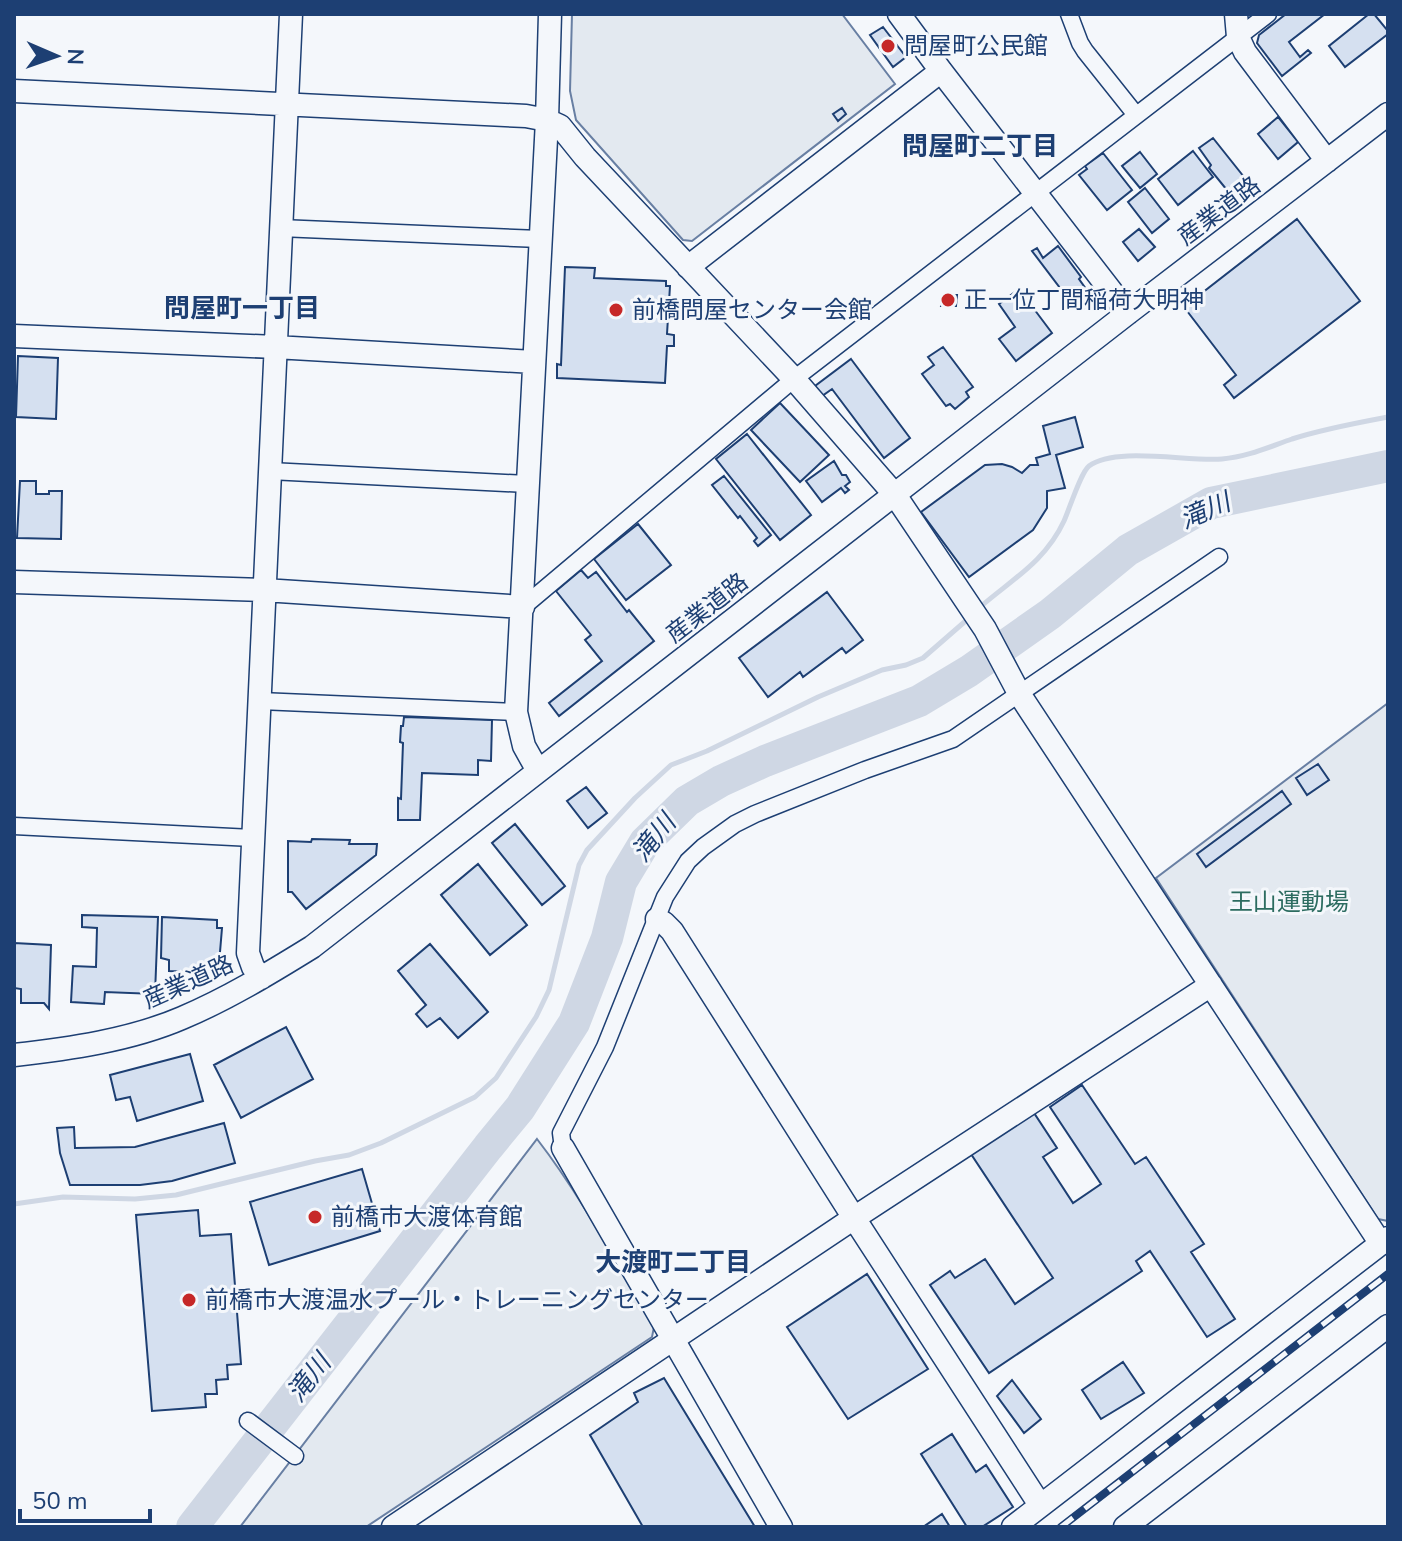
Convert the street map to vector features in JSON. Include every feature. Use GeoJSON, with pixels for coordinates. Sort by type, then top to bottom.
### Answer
{"type":"FeatureCollection","features":[{"type":"Feature","properties":{"kind":"street"},"geometry":{"type":"LineString","coordinates":[[261,978],[248,953],[291,14]]}},
{"type":"Feature","properties":{"kind":"street"},"geometry":{"type":"LineString","coordinates":[[538,771],[524,746],[516,712],[550,14]]}},
{"type":"Feature","properties":{"kind":"street"},"geometry":{"type":"LineString","coordinates":[[899,14],[1128,313]]}},
{"type":"Feature","properties":{"kind":"street"},"geometry":{"type":"LineString","coordinates":[[1069,14],[1085,51],[1136,115]]}},
{"type":"Feature","properties":{"kind":"street"},"geometry":{"type":"LineString","coordinates":[[14,582],[264,590],[523,607],[794,379],[1136,115],[1237,25],[1268,14]]}},
{"type":"Feature","properties":{"kind":"street"},"geometry":{"type":"LineString","coordinates":[[1237,25],[1245,52],[1327,161]]}},
{"type":"Feature","properties":{"kind":"street"},"geometry":{"type":"LineString","coordinates":[[688,267],[941,71]]}},
{"type":"Feature","properties":{"kind":"street"},"geometry":{"type":"LineString","coordinates":[[14,91],[526,116],[547,120],[560,126],[585,157],[794,379],[895,495],[985,629],[1016,688],[1384,1241],[1013,1527]]}},
{"type":"Feature","properties":{"kind":"street","name":"産業道路"},"geometry":{"type":"LineString","coordinates":[[14,1055],[114,1040],[180,1019],[261,978],[312,947],[1388,114]]}},
{"type":"Feature","properties":{"kind":"street"},"geometry":{"type":"LineString","coordinates":[[280,228],[540,239]]}},
{"type":"Feature","properties":{"kind":"street"},"geometry":{"type":"LineString","coordinates":[[14,336],[534,362]]}},
{"type":"Feature","properties":{"kind":"street"},"geometry":{"type":"LineString","coordinates":[[270,471],[527,484]]}},
{"type":"Feature","properties":{"kind":"street"},"geometry":{"type":"LineString","coordinates":[[781,1527],[561,1140],[564,1125],[605,1047],[665,897],[688,861],[735,824],[865,770],[953,739],[1010,700],[1016,688],[1219,557]]}},
{"type":"Feature","properties":{"kind":"street"},"geometry":{"type":"LineString","coordinates":[[260,701],[516,712]]}},
{"type":"Feature","properties":{"kind":"street"},"geometry":{"type":"LineString","coordinates":[[14,826],[252,838]]}},
{"type":"Feature","properties":{"kind":"street"},"geometry":{"type":"LineString","coordinates":[[657,919],[672,931],[1040,1505]]}},
{"type":"Feature","properties":{"kind":"street"},"geometry":{"type":"LineString","coordinates":[[393,1527],[854,1218],[1211,985]]}},
{"type":"Feature","properties":{"kind":"street"},"geometry":{"type":"LineString","coordinates":[[1125,1527],[1388,1326]]}},
{"type":"Feature","properties":{"kind":"street"},"geometry":{"type":"LineString","coordinates":[[248,1421],[295,1456]]}},
{"type":"Feature","properties":{"kind":"green space"},"geometry":{"type":"Polygon","coordinates":[[[572,14],[842,14],[895,84],[692,241],[683,240],[576,120],[570,91],[572,14]]]}},
{"type":"Feature","properties":{"kind":"green space","name":"王山運動場"},"geometry":{"type":"Polygon","coordinates":[[[1388,703],[1388,1221],[1378,1219],[1156,878],[1388,703]]]}},
{"type":"Feature","properties":{"kind":"green space"},"geometry":{"type":"Polygon","coordinates":[[[537,1139],[569,1184],[654,1327],[652,1337],[366,1527],[240,1527],[537,1139]]]}},
{"type":"Feature","properties":{"kind":"building"},"geometry":{"type":"Polygon","coordinates":[[[1286,14],[1325,14],[1289,42],[1300,57],[1308,50],[1311,53],[1282,76],[1257,43],[1259,35],[1286,14]]]}},
{"type":"Feature","properties":{"kind":"building"},"geometry":{"type":"Polygon","coordinates":[[[1369,14],[1374,14],[1388,34],[1345,67],[1329,46],[1369,14]]]}},
{"type":"Feature","properties":{"kind":"building","name":"問屋町公民館"},"geometry":{"type":"Polygon","coordinates":[[[883,27],[906,57],[893,67],[870,35],[883,27]]]}},
{"type":"Feature","properties":{"kind":"building"},"geometry":{"type":"Polygon","coordinates":[[[842,108],[846,114],[838,121],[833,114],[842,108]]]}},
{"type":"Feature","properties":{"kind":"building"},"geometry":{"type":"Polygon","coordinates":[[[1278,117],[1298,142],[1278,159],[1258,134],[1278,117]]]}},
{"type":"Feature","properties":{"kind":"building"},"geometry":{"type":"Polygon","coordinates":[[[1213,138],[1248,182],[1231,195],[1209,168],[1211,165],[1199,148],[1213,138]]]}},
{"type":"Feature","properties":{"kind":"building"},"geometry":{"type":"Polygon","coordinates":[[[1193,151],[1213,177],[1178,205],[1158,179],[1193,151]]]}},
{"type":"Feature","properties":{"kind":"building"},"geometry":{"type":"Polygon","coordinates":[[[1140,152],[1157,174],[1140,188],[1122,166],[1140,152]]]}},
{"type":"Feature","properties":{"kind":"building"},"geometry":{"type":"Polygon","coordinates":[[[1103,153],[1132,190],[1107,210],[1079,175],[1087,169],[1085,166],[1103,153]]]}},
{"type":"Feature","properties":{"kind":"building"},"geometry":{"type":"Polygon","coordinates":[[[1145,188],[1169,219],[1152,233],[1128,202],[1145,188]]]}},
{"type":"Feature","properties":{"kind":"building"},"geometry":{"type":"Polygon","coordinates":[[[1297,219],[1360,301],[1234,398],[1224,385],[1236,375],[1184,307],[1297,219]]]}},
{"type":"Feature","properties":{"kind":"building"},"geometry":{"type":"Polygon","coordinates":[[[1139,229],[1155,247],[1138,261],[1123,242],[1139,229]]]}},
{"type":"Feature","properties":{"kind":"building"},"geometry":{"type":"Polygon","coordinates":[[[1058,246],[1091,296],[1087,298],[1091,303],[1083,309],[1081,305],[1076,309],[1032,251],[1037,248],[1043,258],[1058,246]]]}},
{"type":"Feature","properties":{"kind":"building","name":"前橋問屋センター会館"},"geometry":{"type":"Polygon","coordinates":[[[565,267],[595,268],[594,278],[666,281],[666,286],[670,286],[667,334],[674,335],[674,346],[667,346],[665,383],[557,378],[557,364],[561,365],[565,267]]]}},
{"type":"Feature","properties":{"kind":"building"},"geometry":{"type":"Polygon","coordinates":[[[1019,289],[1052,333],[1016,361],[999,339],[1015,327],[999,304],[1019,289]]]}},
{"type":"Feature","properties":{"kind":"building"},"geometry":{"type":"Polygon","coordinates":[[[942,295],[957,295],[956,306],[941,306],[942,295]]]}},
{"type":"Feature","properties":{"kind":"building"},"geometry":{"type":"Polygon","coordinates":[[[943,347],[973,387],[966,392],[969,397],[955,409],[950,404],[946,406],[922,374],[934,365],[928,357],[943,347]]]}},
{"type":"Feature","properties":{"kind":"building"},"geometry":{"type":"Polygon","coordinates":[[[18,356],[58,358],[56,419],[16,417],[18,356]]]}},
{"type":"Feature","properties":{"kind":"building"},"geometry":{"type":"Polygon","coordinates":[[[851,359],[910,438],[884,458],[832,389],[822,396],[815,386],[851,359]]]}},
{"type":"Feature","properties":{"kind":"building"},"geometry":{"type":"Polygon","coordinates":[[[780,403],[829,455],[800,482],[751,430],[780,403]]]}},
{"type":"Feature","properties":{"kind":"building"},"geometry":{"type":"Polygon","coordinates":[[[1075,417],[1083,447],[1056,455],[1065,488],[1047,491],[1047,508],[1033,530],[969,577],[921,512],[985,465],[1002,464],[1022,473],[1030,465],[1038,465],[1036,458],[1050,454],[1043,426],[1075,417]]]}},
{"type":"Feature","properties":{"kind":"building"},"geometry":{"type":"Polygon","coordinates":[[[747,434],[811,515],[780,540],[716,459],[747,434]]]}},
{"type":"Feature","properties":{"kind":"building"},"geometry":{"type":"Polygon","coordinates":[[[834,461],[850,482],[845,486],[849,490],[845,493],[841,488],[822,502],[806,481],[834,461]]]}},
{"type":"Feature","properties":{"kind":"building"},"geometry":{"type":"Polygon","coordinates":[[[724,476],[771,535],[758,546],[754,541],[757,538],[712,485],[724,476]]]}},
{"type":"Feature","properties":{"kind":"building"},"geometry":{"type":"Polygon","coordinates":[[[20,481],[36,481],[36,494],[62,491],[61,539],[17,538],[20,481]]]}},
{"type":"Feature","properties":{"kind":"building"},"geometry":{"type":"Polygon","coordinates":[[[638,524],[671,565],[626,600],[594,559],[638,524]]]}},
{"type":"Feature","properties":{"kind":"building"},"geometry":{"type":"Polygon","coordinates":[[[581,570],[588,578],[596,572],[654,641],[559,716],[549,703],[602,661],[585,640],[591,635],[556,591],[581,570]]]}},
{"type":"Feature","properties":{"kind":"building"},"geometry":{"type":"Polygon","coordinates":[[[827,592],[863,640],[846,653],[842,648],[803,677],[800,672],[768,697],[739,658],[827,592]]]}},
{"type":"Feature","properties":{"kind":"building"},"geometry":{"type":"Polygon","coordinates":[[[404,717],[492,720],[491,761],[478,760],[478,775],[422,773],[420,820],[398,820],[403,743],[400,742],[404,717]]]}},
{"type":"Feature","properties":{"kind":"building"},"geometry":{"type":"Polygon","coordinates":[[[1318,764],[1329,780],[1307,795],[1296,778],[1318,764]]]}},
{"type":"Feature","properties":{"kind":"building"},"geometry":{"type":"Polygon","coordinates":[[[586,787],[607,813],[588,828],[567,801],[586,787]]]}},
{"type":"Feature","properties":{"kind":"building"},"geometry":{"type":"Polygon","coordinates":[[[1282,791],[1291,804],[1206,867],[1197,854],[1282,791]]]}},
{"type":"Feature","properties":{"kind":"building"},"geometry":{"type":"Polygon","coordinates":[[[515,824],[565,886],[542,905],[492,843],[515,824]]]}},
{"type":"Feature","properties":{"kind":"building"},"geometry":{"type":"Polygon","coordinates":[[[312,839],[377,844],[376,855],[306,909],[292,892],[288,892],[288,841],[311,842],[312,839]]]}},
{"type":"Feature","properties":{"kind":"building"},"geometry":{"type":"Polygon","coordinates":[[[478,864],[527,925],[490,955],[441,895],[478,864]]]}},
{"type":"Feature","properties":{"kind":"building"},"geometry":{"type":"Polygon","coordinates":[[[82,915],[158,917],[155,994],[105,992],[104,1004],[71,1002],[73,966],[96,967],[97,928],[82,927],[82,915]]]}},
{"type":"Feature","properties":{"kind":"building"},"geometry":{"type":"Polygon","coordinates":[[[162,917],[217,920],[217,928],[222,928],[219,964],[214,973],[169,971],[169,960],[161,958],[162,917]]]}},
{"type":"Feature","properties":{"kind":"building"},"geometry":{"type":"Polygon","coordinates":[[[14,943],[51,945],[49,1009],[44,1003],[21,1003],[21,989],[14,988],[14,943]]]}},
{"type":"Feature","properties":{"kind":"building"},"geometry":{"type":"Polygon","coordinates":[[[430,944],[488,1012],[458,1038],[440,1018],[427,1027],[416,1014],[426,1005],[398,971],[430,944]]]}},
{"type":"Feature","properties":{"kind":"building"},"geometry":{"type":"Polygon","coordinates":[[[286,1027],[313,1079],[241,1118],[214,1065],[286,1027]]]}},
{"type":"Feature","properties":{"kind":"building"},"geometry":{"type":"Polygon","coordinates":[[[190,1054],[203,1101],[137,1121],[130,1097],[116,1100],[110,1075],[190,1054]]]}},
{"type":"Feature","properties":{"kind":"building"},"geometry":{"type":"Polygon","coordinates":[[[1082,1085],[1135,1164],[1146,1157],[1204,1244],[1191,1252],[1235,1319],[1207,1337],[1150,1251],[1136,1261],[1142,1271],[989,1373],[930,1285],[950,1271],[955,1278],[985,1259],[1015,1304],[1053,1278],[971,1154],[1034,1113],[1057,1148],[1043,1157],[1073,1203],[1101,1184],[1050,1107],[1082,1085]]]}},
{"type":"Feature","properties":{"kind":"building"},"geometry":{"type":"Polygon","coordinates":[[[224,1123],[235,1163],[172,1181],[140,1185],[70,1185],[60,1153],[57,1128],[74,1127],[75,1148],[135,1147],[224,1123]]]}},
{"type":"Feature","properties":{"kind":"building","name":"前橋市大渡体育館"},"geometry":{"type":"Polygon","coordinates":[[[362,1169],[380,1231],[269,1265],[250,1202],[362,1169]]]}},
{"type":"Feature","properties":{"kind":"building","name":"前橋市大渡温水プール・トレーニングセンター"},"geometry":{"type":"Polygon","coordinates":[[[198,1210],[200,1236],[231,1234],[241,1364],[227,1365],[228,1379],[216,1380],[217,1394],[205,1394],[206,1407],[152,1411],[136,1215],[198,1210]]]}},
{"type":"Feature","properties":{"kind":"building"},"geometry":{"type":"Polygon","coordinates":[[[867,1274],[928,1369],[848,1419],[787,1327],[867,1274]]]}},
{"type":"Feature","properties":{"kind":"building"},"geometry":{"type":"Polygon","coordinates":[[[1123,1362],[1144,1393],[1101,1419],[1082,1390],[1123,1362]]]}},
{"type":"Feature","properties":{"kind":"building"},"geometry":{"type":"Polygon","coordinates":[[[664,1378],[755,1527],[643,1527],[590,1435],[638,1402],[634,1393],[664,1378]]]}},
{"type":"Feature","properties":{"kind":"building"},"geometry":{"type":"Polygon","coordinates":[[[1012,1380],[1041,1419],[1024,1433],[997,1396],[1012,1380]]]}},
{"type":"Feature","properties":{"kind":"building"},"geometry":{"type":"Polygon","coordinates":[[[952,1434],[976,1472],[986,1465],[1013,1507],[982,1527],[967,1527],[921,1454],[952,1434]]]}},
{"type":"Feature","properties":{"kind":"building"},"geometry":{"type":"Polygon","coordinates":[[[942,1514],[950,1527],[923,1527],[942,1514]]]}},
{"type":"Feature","properties":{"kind":"waterway"},"geometry":{"type":"LineString","coordinates":[[979,608],[1047,548],[1064,521],[1086,470],[1101,460],[1134,456],[1231,458],[1316,432],[1388,417]]}},
{"type":"Feature","properties":{"kind":"waterway","name":"滝川"},"geometry":{"type":"LineString","coordinates":[[192,1527],[520,1108],[574,1023],[607,938],[621,882],[645,842],[687,801],[765,761],[919,701],[969,671],[1050,614],[1128,550],[1211,503],[1388,466]]}},
{"type":"Feature","properties":{"kind":"waterway"},"geometry":{"type":"LineString","coordinates":[[14,1204],[63,1197],[135,1199],[176,1195],[349,1155],[381,1143],[475,1097],[496,1078],[536,1017],[549,990],[579,865],[587,850],[635,798],[671,765],[707,751],[818,697],[882,670],[923,658],[969,618]]}},
{"type":"Feature","properties":{"kind":"railway"},"geometry":{"type":"LineString","coordinates":[[1061,1527],[1388,1274]]}},
{"type":"Feature","properties":{"kind":"place","name":"問屋町公民館"},"geometry":{"type":"Point","coordinates":[888,46]}},
{"type":"Feature","properties":{"kind":"place","name":"正一位丁間稲荷大明神"},"geometry":{"type":"Point","coordinates":[948,300]}},
{"type":"Feature","properties":{"kind":"place","name":"前橋問屋センター会館"},"geometry":{"type":"Point","coordinates":[616,310]}},
{"type":"Feature","properties":{"kind":"place","name":"前橋市大渡体育館"},"geometry":{"type":"Point","coordinates":[315,1217]}},
{"type":"Feature","properties":{"kind":"place","name":"前橋市大渡温水プール・トレーニングセンター"},"geometry":{"type":"Point","coordinates":[189,1300]}},
{"type":"Feature","properties":{"kind":"district","name":"問屋町二丁目"},"geometry":{"type":"Point","coordinates":[980,146]}},
{"type":"Feature","properties":{"kind":"district","name":"問屋町一丁目"},"geometry":{"type":"Point","coordinates":[242,308]}},
{"type":"Feature","properties":{"kind":"district","name":"大渡町二丁目"},"geometry":{"type":"Point","coordinates":[673,1262]}}]}
